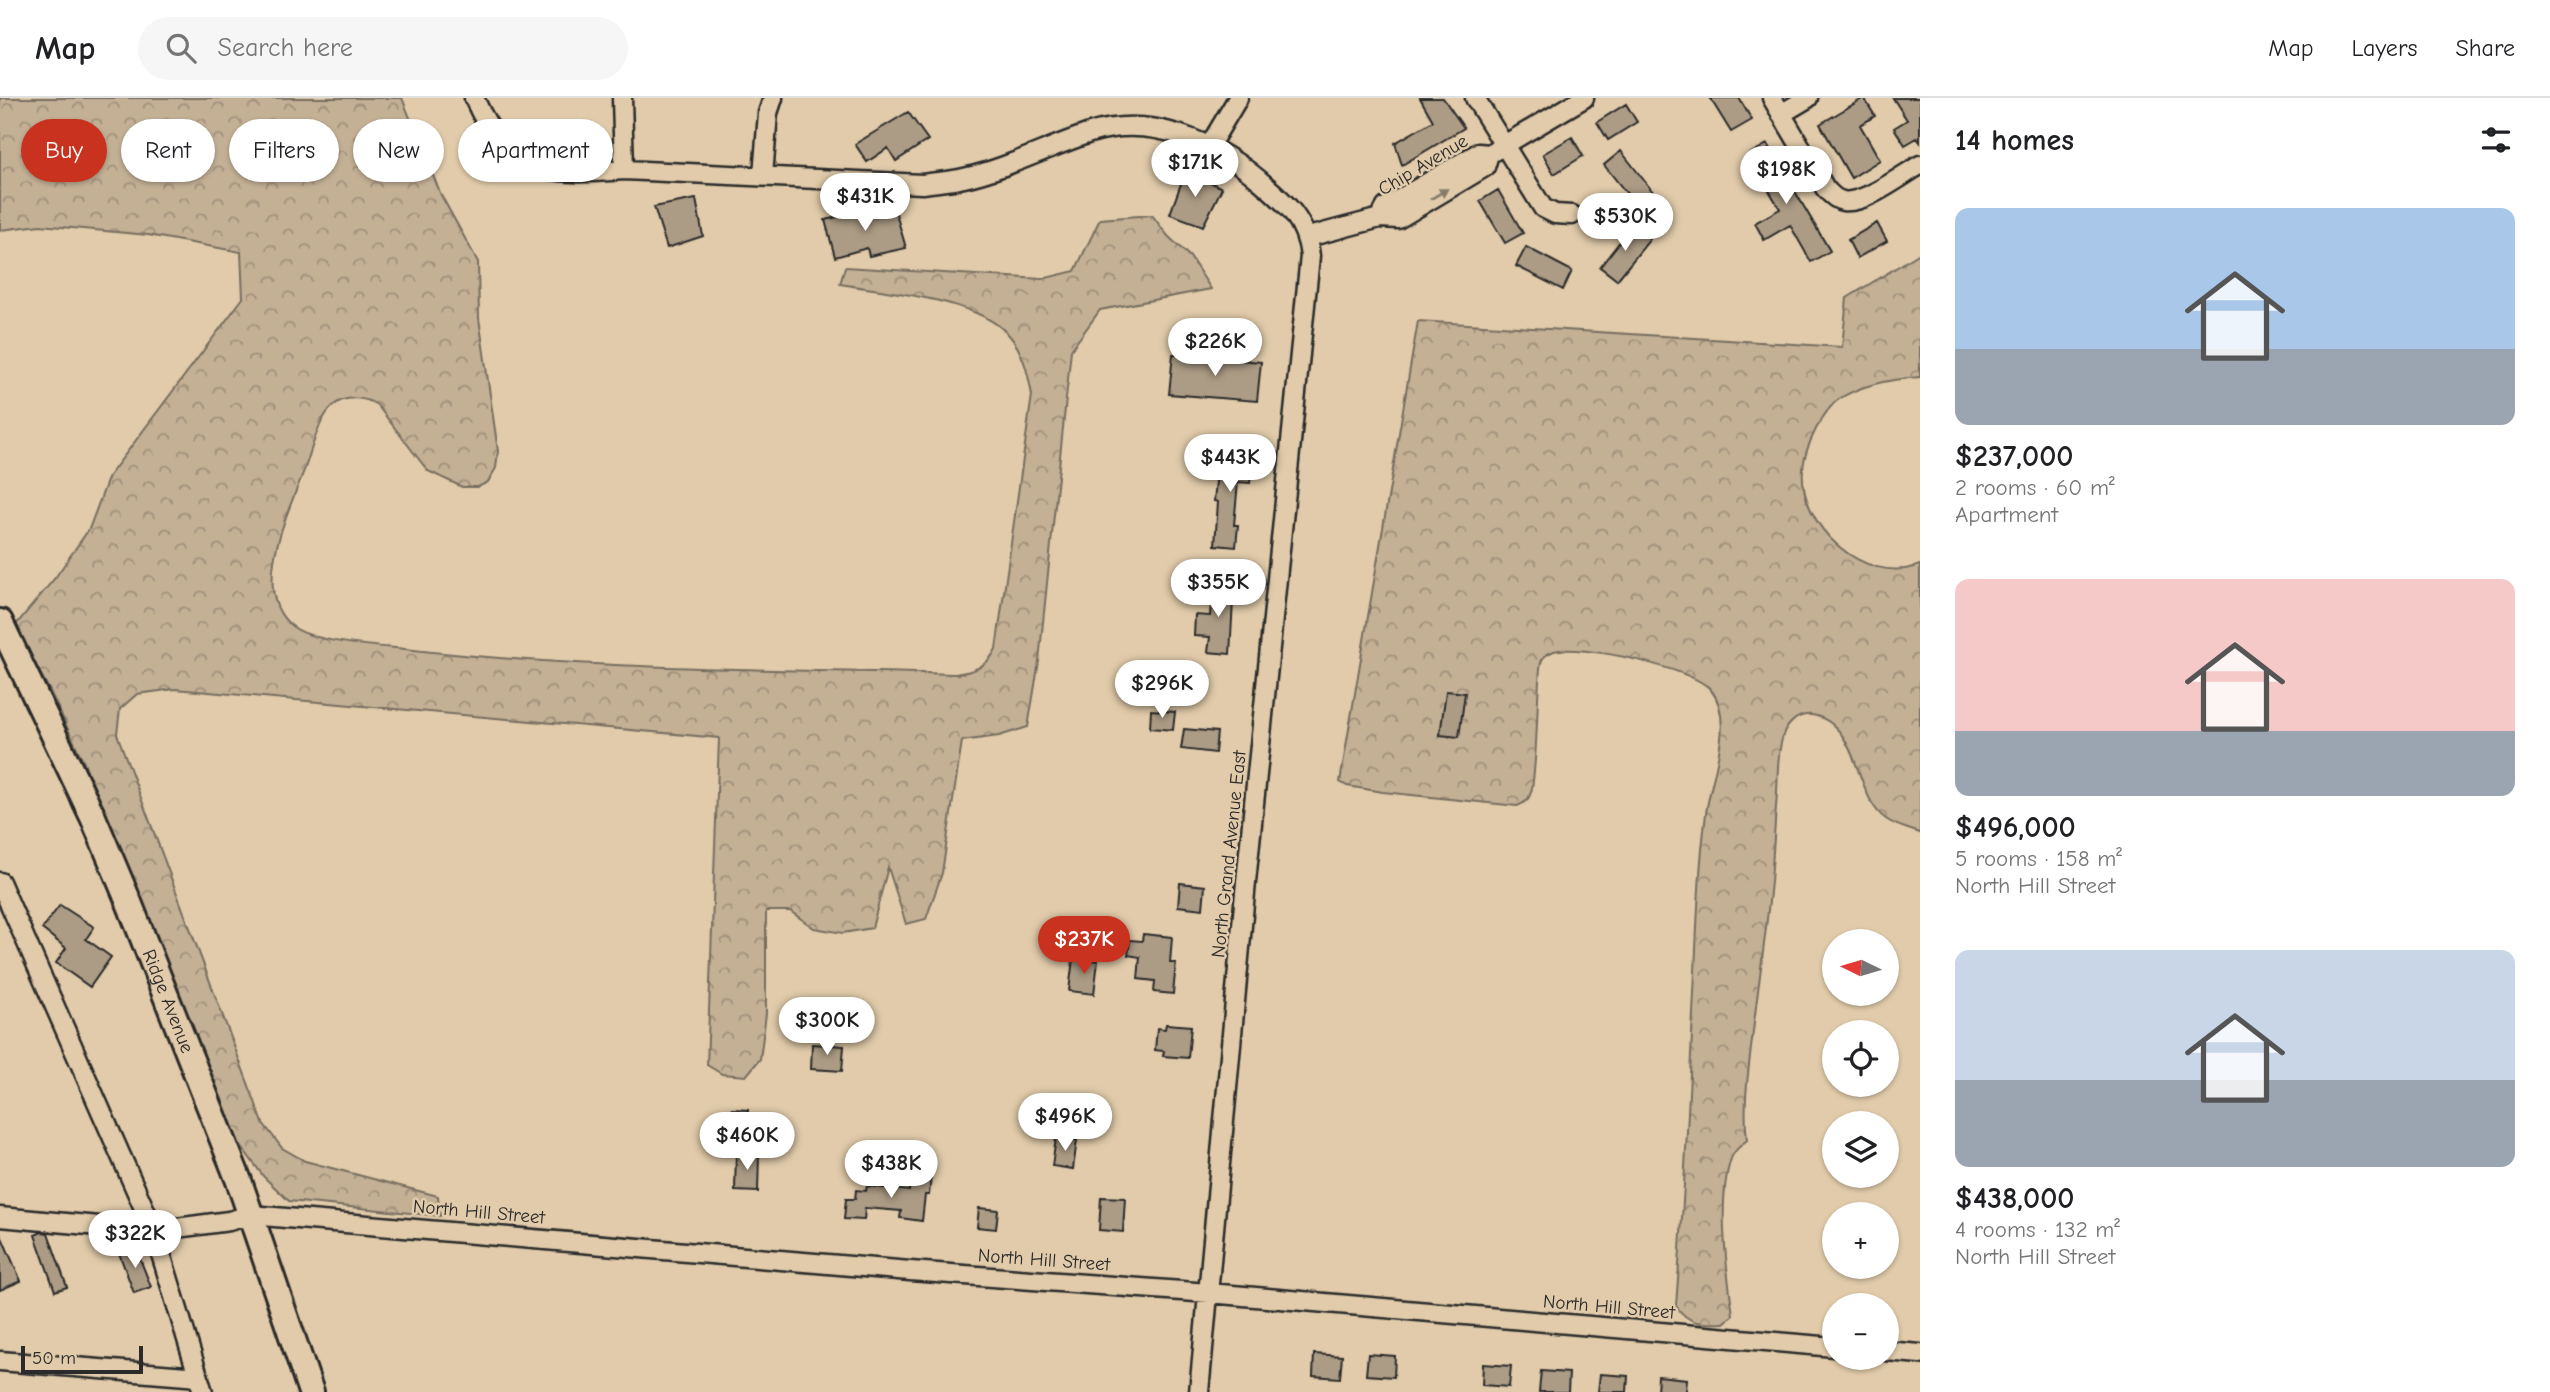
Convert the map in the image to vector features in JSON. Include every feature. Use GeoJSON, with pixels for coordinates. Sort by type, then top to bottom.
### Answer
{"type":"FeatureCollection","features":[{"type":"Feature","properties":{"kind":"street"},"geometry":{"type":"LineString","coordinates":[[474,98],[483,119],[510,155],[534,166],[575,174],[624,170],[922,184],[964,178],[1093,132],[1120,128],[1158,129],[1210,145],[1253,175],[1280,197],[1308,237]]}},
{"type":"Feature","properties":{"kind":"street"},"geometry":{"type":"LineString","coordinates":[[622,98],[624,170]]}},
{"type":"Feature","properties":{"kind":"street"},"geometry":{"type":"LineString","coordinates":[[763,176],[768,113],[773,98]]}},
{"type":"Feature","properties":{"kind":"street"},"geometry":{"type":"LineString","coordinates":[[1210,145],[1238,98]]}},
{"type":"Feature","properties":{"kind":"street"},"geometry":{"type":"LineString","coordinates":[[1475,98],[1496,150],[1543,208],[1555,214],[1572,215]]}},
{"type":"Feature","properties":{"kind":"street","name":"Chip Avenue"},"geometry":{"type":"LineString","coordinates":[[1308,237],[1380,218],[1386,207],[1459,173],[1478,153],[1496,150],[1584,98]]}},
{"type":"Feature","properties":{"kind":"street"},"geometry":{"type":"LineString","coordinates":[[1808,98],[1777,106],[1825,188],[1832,195],[1845,202],[1864,197],[1920,165]]}},
{"type":"Feature","properties":{"kind":"street","name":"North Grand Avenue East"},"geometry":{"type":"LineString","coordinates":[[1199,1392],[1245,896],[1308,272],[1308,237]]}},
{"type":"Feature","properties":{"kind":"street","name":"Ridge Avenue"},"geometry":{"type":"LineString","coordinates":[[0,622],[93,817],[251,1215],[310,1392]]}},
{"type":"Feature","properties":{"kind":"street"},"geometry":{"type":"LineString","coordinates":[[0,882],[154,1231],[201,1385],[0,1361]]}},
{"type":"Feature","properties":{"kind":"street","name":"North Hill Street"},"geometry":{"type":"LineString","coordinates":[[0,1217],[154,1231],[251,1215],[1822,1346]]}},
{"type":"Feature","properties":{"kind":"street"},"geometry":{"type":"LineString","coordinates":[[1899,1352],[1920,1354]]}},
{"type":"Feature","properties":{"kind":"green space"},"geometry":{"type":"Polygon","coordinates":[[[0,98],[402,98],[410,119],[353,119],[353,182],[436,182],[478,262],[479,318],[498,451],[496,468],[488,482],[478,487],[462,487],[428,471],[377,405],[355,398],[338,402],[323,418],[276,549],[273,593],[279,611],[292,626],[302,632],[346,643],[474,656],[611,665],[955,674],[979,667],[996,649],[1032,395],[1024,363],[1014,341],[994,323],[953,305],[840,284],[845,267],[1042,279],[1075,271],[1100,219],[1152,215],[1168,236],[1190,257],[1211,289],[1100,310],[1071,350],[1039,661],[1028,727],[999,736],[962,741],[942,873],[926,919],[906,924],[888,867],[872,928],[843,933],[814,928],[790,911],[766,911],[766,1014],[760,1059],[746,1076],[722,1074],[707,1065],[719,738],[175,689],[137,694],[120,709],[117,734],[263,1123],[282,1148],[305,1161],[438,1196],[440,1216],[289,1201],[264,1177],[232,1134],[84,763],[49,689],[14,627],[55,578],[89,529],[109,476],[243,298],[241,252],[148,235],[40,225],[0,230],[0,98]]]}},
{"type":"Feature","properties":{"kind":"green space"},"geometry":{"type":"Polygon","coordinates":[[[1920,253],[1920,377],[1878,383],[1839,399],[1816,429],[1803,469],[1804,490],[1811,511],[1823,530],[1839,546],[1857,559],[1877,567],[1899,569],[1920,565],[1920,833],[1886,819],[1876,809],[1848,746],[1828,721],[1807,715],[1797,718],[1789,725],[1782,739],[1778,759],[1771,882],[1746,1090],[1747,1140],[1732,1156],[1725,1192],[1724,1235],[1733,1315],[1724,1323],[1697,1322],[1686,1317],[1676,1306],[1701,859],[1708,800],[1721,734],[1718,703],[1711,690],[1700,682],[1661,666],[1611,654],[1554,651],[1544,657],[1540,665],[1533,784],[1524,803],[1517,806],[1383,792],[1347,786],[1340,782],[1418,321],[1842,347],[1847,298],[1920,253]]]}},
{"type":"Feature","properties":{"kind":"building"},"geometry":{"type":"Polygon","coordinates":[[[1420,98],[1443,98],[1464,128],[1402,165],[1395,143],[1433,121],[1420,98]]]}},
{"type":"Feature","properties":{"kind":"building"},"geometry":{"type":"Polygon","coordinates":[[[1710,98],[1739,98],[1752,120],[1731,132],[1710,98]]]}},
{"type":"Feature","properties":{"kind":"building"},"geometry":{"type":"Polygon","coordinates":[[[1864,98],[1875,116],[1860,125],[1880,160],[1851,178],[1820,124],[1864,98]]]}},
{"type":"Feature","properties":{"kind":"building"},"geometry":{"type":"Polygon","coordinates":[[[1893,98],[1920,98],[1920,142],[1917,138],[1905,145],[1894,128],[1907,120],[1893,98]]]}},
{"type":"Feature","properties":{"kind":"building"},"geometry":{"type":"Polygon","coordinates":[[[1626,104],[1637,122],[1608,140],[1597,122],[1626,104]]]}},
{"type":"Feature","properties":{"kind":"building"},"geometry":{"type":"Polygon","coordinates":[[[908,112],[928,140],[896,161],[888,148],[867,162],[855,144],[908,112]]]}},
{"type":"Feature","properties":{"kind":"building"},"geometry":{"type":"Polygon","coordinates":[[[1572,137],[1583,156],[1554,174],[1543,154],[1572,137]]]}},
{"type":"Feature","properties":{"kind":"building"},"geometry":{"type":"Polygon","coordinates":[[[1767,144],[1830,251],[1811,262],[1790,225],[1764,240],[1755,223],[1780,209],[1748,155],[1767,144]]]}},
{"type":"Feature","properties":{"kind":"building"},"geometry":{"type":"Polygon","coordinates":[[[1621,151],[1657,197],[1640,210],[1604,165],[1621,151]]]}},
{"type":"Feature","properties":{"kind":"building"},"geometry":{"type":"Polygon","coordinates":[[[1186,170],[1222,188],[1203,226],[1170,214],[1186,170]]]}},
{"type":"Feature","properties":{"kind":"building"},"geometry":{"type":"Polygon","coordinates":[[[1498,190],[1523,233],[1505,243],[1480,201],[1498,190]]]}},
{"type":"Feature","properties":{"kind":"building"},"geometry":{"type":"Polygon","coordinates":[[[696,199],[703,236],[667,248],[654,207],[696,199]]]}},
{"type":"Feature","properties":{"kind":"building"},"geometry":{"type":"Polygon","coordinates":[[[870,209],[872,217],[895,210],[906,248],[869,256],[867,248],[835,257],[825,220],[870,209]]]}},
{"type":"Feature","properties":{"kind":"building"},"geometry":{"type":"Polygon","coordinates":[[[1877,223],[1887,241],[1857,258],[1848,240],[1877,223]]]}},
{"type":"Feature","properties":{"kind":"building"},"geometry":{"type":"Polygon","coordinates":[[[1633,225],[1650,239],[1617,280],[1600,267],[1633,225]]]}},
{"type":"Feature","properties":{"kind":"building"},"geometry":{"type":"Polygon","coordinates":[[[1526,247],[1572,271],[1563,290],[1516,266],[1526,247]]]}},
{"type":"Feature","properties":{"kind":"building"},"geometry":{"type":"Polygon","coordinates":[[[1173,354],[1261,362],[1257,401],[1169,394],[1173,354]]]}},
{"type":"Feature","properties":{"kind":"building"},"geometry":{"type":"Polygon","coordinates":[[[1219,452],[1253,456],[1250,483],[1238,482],[1234,525],[1238,525],[1236,547],[1215,545],[1218,502],[1214,501],[1219,452]]]}},
{"type":"Feature","properties":{"kind":"building"},"geometry":{"type":"Polygon","coordinates":[[[1213,581],[1234,583],[1230,654],[1208,652],[1210,637],[1194,636],[1195,615],[1210,616],[1213,581]]]}},
{"type":"Feature","properties":{"kind":"building"},"geometry":{"type":"Polygon","coordinates":[[[1446,691],[1465,693],[1459,737],[1440,735],[1446,691]]]}},
{"type":"Feature","properties":{"kind":"building"},"geometry":{"type":"Polygon","coordinates":[[[1151,710],[1175,712],[1173,730],[1150,728],[1151,710]]]}},
{"type":"Feature","properties":{"kind":"building"},"geometry":{"type":"Polygon","coordinates":[[[1184,729],[1217,732],[1215,753],[1181,749],[1184,729]]]}},
{"type":"Feature","properties":{"kind":"building"},"geometry":{"type":"Polygon","coordinates":[[[1180,883],[1205,886],[1203,909],[1178,906],[1180,883]]]}},
{"type":"Feature","properties":{"kind":"building"},"geometry":{"type":"Polygon","coordinates":[[[60,905],[94,927],[86,939],[111,957],[90,987],[56,963],[66,948],[42,929],[60,905]]]}},
{"type":"Feature","properties":{"kind":"building"},"geometry":{"type":"Polygon","coordinates":[[[1143,934],[1172,937],[1170,963],[1176,963],[1173,994],[1154,992],[1155,981],[1138,979],[1140,957],[1128,955],[1130,940],[1142,941],[1143,934]]]}},
{"type":"Feature","properties":{"kind":"building"},"geometry":{"type":"Polygon","coordinates":[[[1073,959],[1098,961],[1094,994],[1069,991],[1073,959]]]}},
{"type":"Feature","properties":{"kind":"building"},"geometry":{"type":"Polygon","coordinates":[[[1166,1024],[1191,1026],[1188,1058],[1163,1056],[1164,1051],[1155,1050],[1157,1028],[1165,1029],[1166,1024]]]}},
{"type":"Feature","properties":{"kind":"building"},"geometry":{"type":"Polygon","coordinates":[[[812,1044],[844,1046],[842,1071],[811,1069],[812,1044]]]}},
{"type":"Feature","properties":{"kind":"building"},"geometry":{"type":"Polygon","coordinates":[[[732,1109],[748,1110],[747,1126],[731,1125],[732,1109]]]}},
{"type":"Feature","properties":{"kind":"building"},"geometry":{"type":"Polygon","coordinates":[[[1056,1138],[1077,1140],[1073,1169],[1052,1166],[1056,1138]]]}},
{"type":"Feature","properties":{"kind":"building"},"geometry":{"type":"Polygon","coordinates":[[[736,1152],[759,1153],[758,1192],[735,1191],[736,1152]]]}},
{"type":"Feature","properties":{"kind":"building"},"geometry":{"type":"Polygon","coordinates":[[[911,1174],[931,1176],[929,1195],[925,1195],[922,1221],[900,1218],[901,1211],[865,1208],[864,1220],[844,1219],[846,1199],[855,1199],[856,1190],[866,1191],[867,1186],[909,1191],[911,1174]]]}},
{"type":"Feature","properties":{"kind":"building"},"geometry":{"type":"Polygon","coordinates":[[[1101,1197],[1125,1198],[1123,1232],[1099,1230],[1101,1197]]]}},
{"type":"Feature","properties":{"kind":"building"},"geometry":{"type":"Polygon","coordinates":[[[979,1208],[998,1210],[996,1229],[977,1227],[979,1208]]]}},
{"type":"Feature","properties":{"kind":"building"},"geometry":{"type":"Polygon","coordinates":[[[0,1233],[21,1281],[0,1290],[0,1233]]]}},
{"type":"Feature","properties":{"kind":"building"},"geometry":{"type":"Polygon","coordinates":[[[48,1233],[67,1287],[55,1291],[35,1235],[48,1233]]]}},
{"type":"Feature","properties":{"kind":"building"},"geometry":{"type":"Polygon","coordinates":[[[135,1246],[151,1287],[134,1293],[119,1253],[135,1246]]]}},
{"type":"Feature","properties":{"kind":"building"},"geometry":{"type":"Polygon","coordinates":[[[1314,1354],[1342,1356],[1340,1378],[1313,1376],[1314,1354]]]}},
{"type":"Feature","properties":{"kind":"building"},"geometry":{"type":"Polygon","coordinates":[[[1368,1354],[1395,1356],[1394,1377],[1366,1375],[1368,1354]]]}},
{"type":"Feature","properties":{"kind":"building"},"geometry":{"type":"Polygon","coordinates":[[[1483,1364],[1511,1366],[1509,1387],[1482,1385],[1483,1364]]]}},
{"type":"Feature","properties":{"kind":"building"},"geometry":{"type":"Polygon","coordinates":[[[1541,1371],[1569,1373],[1568,1392],[1539,1392],[1541,1371]]]}},
{"type":"Feature","properties":{"kind":"building"},"geometry":{"type":"Polygon","coordinates":[[[1600,1374],[1628,1376],[1627,1392],[1598,1392],[1600,1374]]]}},
{"type":"Feature","properties":{"kind":"building"},"geometry":{"type":"Polygon","coordinates":[[[1658,1376],[1687,1379],[1686,1392],[1657,1392],[1658,1376]]]}}]}
